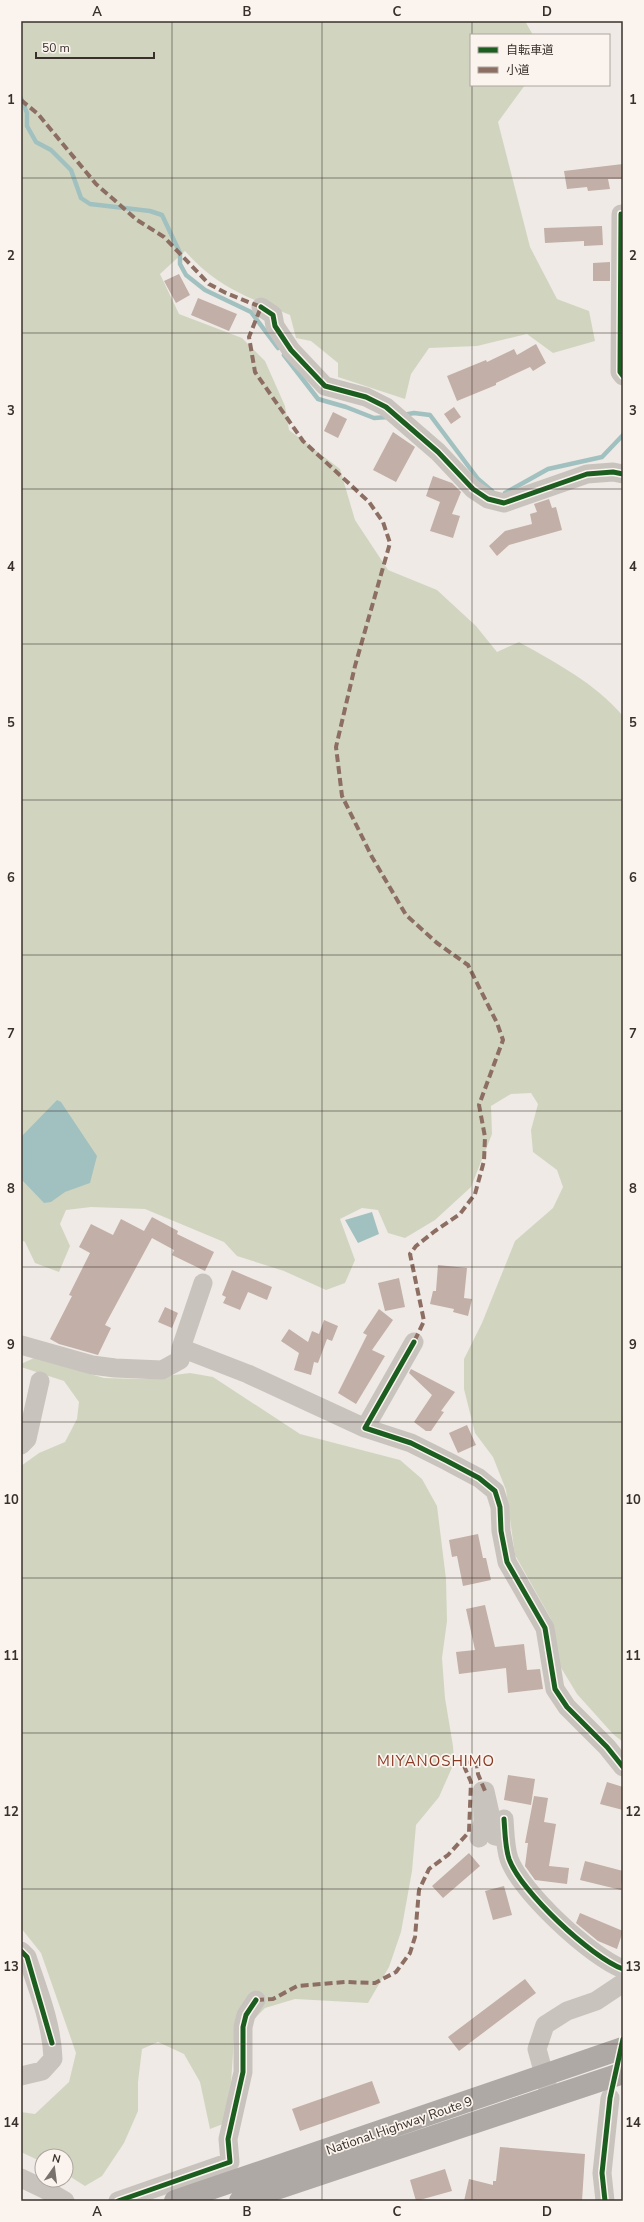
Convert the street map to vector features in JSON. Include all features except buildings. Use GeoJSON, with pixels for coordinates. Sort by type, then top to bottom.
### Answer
{"type":"FeatureCollection","features":[{"type":"Feature","properties":{"kind":"highway","name":"National Highway Route 9"},"geometry":{"type":"LineString","coordinates":[[175,2201],[623,2048]]}},
{"type":"Feature","properties":{"kind":"highway","name":"National Highway Route 9"},"geometry":{"type":"LineString","coordinates":[[240,2201],[623,2073]]}},
{"type":"Feature","properties":{"kind":"street"},"geometry":{"type":"LineString","coordinates":[[623,214],[620,214],[620,372],[623,376]]}},
{"type":"Feature","properties":{"kind":"street"},"geometry":{"type":"LineString","coordinates":[[261,307],[272,315],[275,326],[291,350],[325,386],[366,397],[386,407],[438,452],[473,489],[488,499],[504,503],[587,474],[614,472],[623,474]]}},
{"type":"Feature","properties":{"kind":"street"},"geometry":{"type":"LineString","coordinates":[[21,1345],[92,1365],[162,1370],[180,1360],[181,1348],[203,1282]]}},
{"type":"Feature","properties":{"kind":"street"},"geometry":{"type":"LineString","coordinates":[[365,1428],[414,1342]]}},
{"type":"Feature","properties":{"kind":"street"},"geometry":{"type":"LineString","coordinates":[[181,1348],[248,1374],[365,1428],[411,1444],[479,1478],[495,1491],[500,1507],[501,1532],[507,1562],[545,1628],[555,1690],[568,1707],[607,1747],[623,1767]]}},
{"type":"Feature","properties":{"kind":"street"},"geometry":{"type":"LineString","coordinates":[[21,1445],[27,1439],[40,1381]]}},
{"type":"Feature","properties":{"kind":"street"},"geometry":{"type":"LineString","coordinates":[[480,1838],[483,1821],[482,1791],[485,1790],[495,1836],[504,1828],[509,1859],[522,1883],[553,1917],[600,1956],[623,1969]]}},
{"type":"Feature","properties":{"kind":"street"},"geometry":{"type":"LineString","coordinates":[[21,1951],[27,1957],[52,2043],[53,2059],[42,2071],[21,2076]]}},
{"type":"Feature","properties":{"kind":"street"},"geometry":{"type":"LineString","coordinates":[[551,2097],[536,2049],[545,2025],[567,2011],[596,2001],[623,1983]]}},
{"type":"Feature","properties":{"kind":"street"},"geometry":{"type":"LineString","coordinates":[[118,2201],[230,2162],[228,2139],[243,2072],[243,2027],[246,2015],[256,2000]]}},
{"type":"Feature","properties":{"kind":"street"},"geometry":{"type":"LineString","coordinates":[[605,2201],[602,2173],[610,2098]]}},
{"type":"Feature","properties":{"kind":"street"},"geometry":{"type":"LineString","coordinates":[[21,2178],[65,2201]]}},
{"type":"Feature","properties":{"kind":"green space"},"geometry":{"type":"Polygon","coordinates":[[[21,21],[525,21],[532,34],[470,34],[470,86],[524,86],[498,122],[530,247],[557,299],[589,311],[595,341],[553,353],[527,334],[477,346],[429,348],[411,374],[405,399],[338,377],[338,363],[311,341],[296,338],[290,315],[233,290],[209,274],[185,251],[160,274],[179,314],[242,338],[265,361],[285,406],[289,430],[340,469],[355,520],[388,570],[437,590],[476,626],[497,652],[519,642],[574,674],[600,693],[623,716],[623,1742],[613,1734],[577,1694],[560,1666],[551,1619],[515,1555],[506,1490],[493,1457],[475,1433],[464,1389],[464,1359],[482,1323],[515,1241],[553,1208],[563,1187],[557,1170],[533,1152],[531,1130],[538,1104],[531,1093],[511,1094],[491,1106],[492,1134],[471,1187],[435,1220],[405,1238],[388,1233],[378,1210],[362,1208],[340,1219],[355,1260],[345,1283],[326,1290],[284,1271],[237,1256],[224,1242],[145,1209],[91,1207],[66,1210],[60,1224],[70,1246],[59,1272],[35,1263],[25,1242],[21,1240],[21,21]]]}},
{"type":"Feature","properties":{"kind":"green space"},"geometry":{"type":"Polygon","coordinates":[[[34,1358],[104,1378],[142,1379],[190,1373],[213,1377],[300,1434],[400,1460],[422,1479],[437,1506],[446,1579],[447,1621],[442,1658],[445,1698],[453,1746],[454,1763],[439,1797],[416,1825],[412,1871],[401,1932],[389,1967],[368,2003],[295,1999],[265,2008],[234,2039],[231,2083],[223,2124],[210,2129],[200,2082],[184,2054],[158,2042],[142,2049],[138,2082],[138,2111],[124,2143],[102,2176],[85,2186],[74,2179],[74,2148],[34,2148],[34,2158],[21,2152],[21,2112],[35,2114],[69,2082],[76,2053],[41,1953],[21,1928],[21,1466],[39,1453],[65,1442],[77,1419],[79,1402],[64,1381],[21,1367],[21,1364],[34,1358]]]}},
{"type":"Feature","properties":{"kind":"water"},"geometry":{"type":"Polygon","coordinates":[[[57,1100],[61,1102],[97,1156],[90,1183],[65,1192],[51,1202],[44,1203],[21,1179],[21,1137],[57,1100]]]}},
{"type":"Feature","properties":{"kind":"water"},"geometry":{"type":"Polygon","coordinates":[[[372,1212],[379,1234],[358,1243],[345,1220],[372,1212]]]}},
{"type":"Feature","properties":{"kind":"waterway"},"geometry":{"type":"LineString","coordinates":[[21,98],[27,113],[27,126],[36,142],[51,150],[71,170],[81,198],[90,204],[150,211],[162,215],[180,253],[180,264],[186,275],[205,290],[251,312],[278,348]]}},
{"type":"Feature","properties":{"kind":"waterway"},"geometry":{"type":"LineString","coordinates":[[284,355],[318,399],[346,407],[374,418],[389,417]]}},
{"type":"Feature","properties":{"kind":"waterway"},"geometry":{"type":"LineString","coordinates":[[403,415],[414,413],[430,415],[478,479],[492,491]]}},
{"type":"Feature","properties":{"kind":"waterway"},"geometry":{"type":"LineString","coordinates":[[505,493],[548,469],[602,457],[623,435]]}},
{"type":"Feature","properties":{"kind":"marked path"},"geometry":{"type":"LineString","coordinates":[[21,100],[38,114],[96,184],[137,220],[164,237],[209,284],[226,293],[261,307],[249,337],[255,372],[303,441],[369,502],[383,522],[390,543],[355,666],[336,747],[342,796],[372,857],[406,915],[437,943],[468,965],[497,1023],[503,1040],[479,1105],[485,1137],[484,1161],[475,1194],[460,1214],[416,1246],[410,1254],[424,1321],[414,1342]]}},
{"type":"Feature","properties":{"kind":"marked path"},"geometry":{"type":"LineString","coordinates":[[256,2000],[273,1999],[297,1986],[345,1982],[375,1983],[396,1972],[410,1953],[415,1937],[419,1890],[429,1869],[448,1855],[469,1832],[471,1782],[464,1766],[476,1758],[478,1774],[485,1791]]}},
{"type":"Feature","properties":{"kind":"cycle path"},"geometry":{"type":"LineString","coordinates":[[623,214],[621,214],[620,372],[623,376]]}},
{"type":"Feature","properties":{"kind":"cycle path"},"geometry":{"type":"LineString","coordinates":[[261,307],[273,315],[275,326],[291,350],[325,386],[366,397],[386,407],[438,452],[473,489],[488,499],[504,503],[587,474],[613,472],[623,474]]}},
{"type":"Feature","properties":{"kind":"cycle path"},"geometry":{"type":"LineString","coordinates":[[414,1342],[365,1428],[411,1443],[479,1478],[495,1491],[500,1507],[501,1531],[507,1562],[545,1628],[555,1689],[567,1707],[607,1747],[623,1767]]}},
{"type":"Feature","properties":{"kind":"cycle path"},"geometry":{"type":"LineString","coordinates":[[504,1819],[509,1859],[516,1873],[527,1888],[558,1922],[576,1938],[609,1962],[623,1969]]}},
{"type":"Feature","properties":{"kind":"cycle path"},"geometry":{"type":"LineString","coordinates":[[21,1951],[27,1957],[52,2043]]}},
{"type":"Feature","properties":{"kind":"cycle path"},"geometry":{"type":"LineString","coordinates":[[118,2201],[230,2162],[228,2139],[243,2072],[243,2027],[246,2015],[256,2000]]}},
{"type":"Feature","properties":{"kind":"cycle path"},"geometry":{"type":"LineString","coordinates":[[605,2201],[602,2173],[610,2098],[623,2039]]}},
{"type":"Feature","properties":{"kind":"district","name":"MIYANOSHIMO"},"geometry":{"type":"Point","coordinates":[436,1761]}}]}
